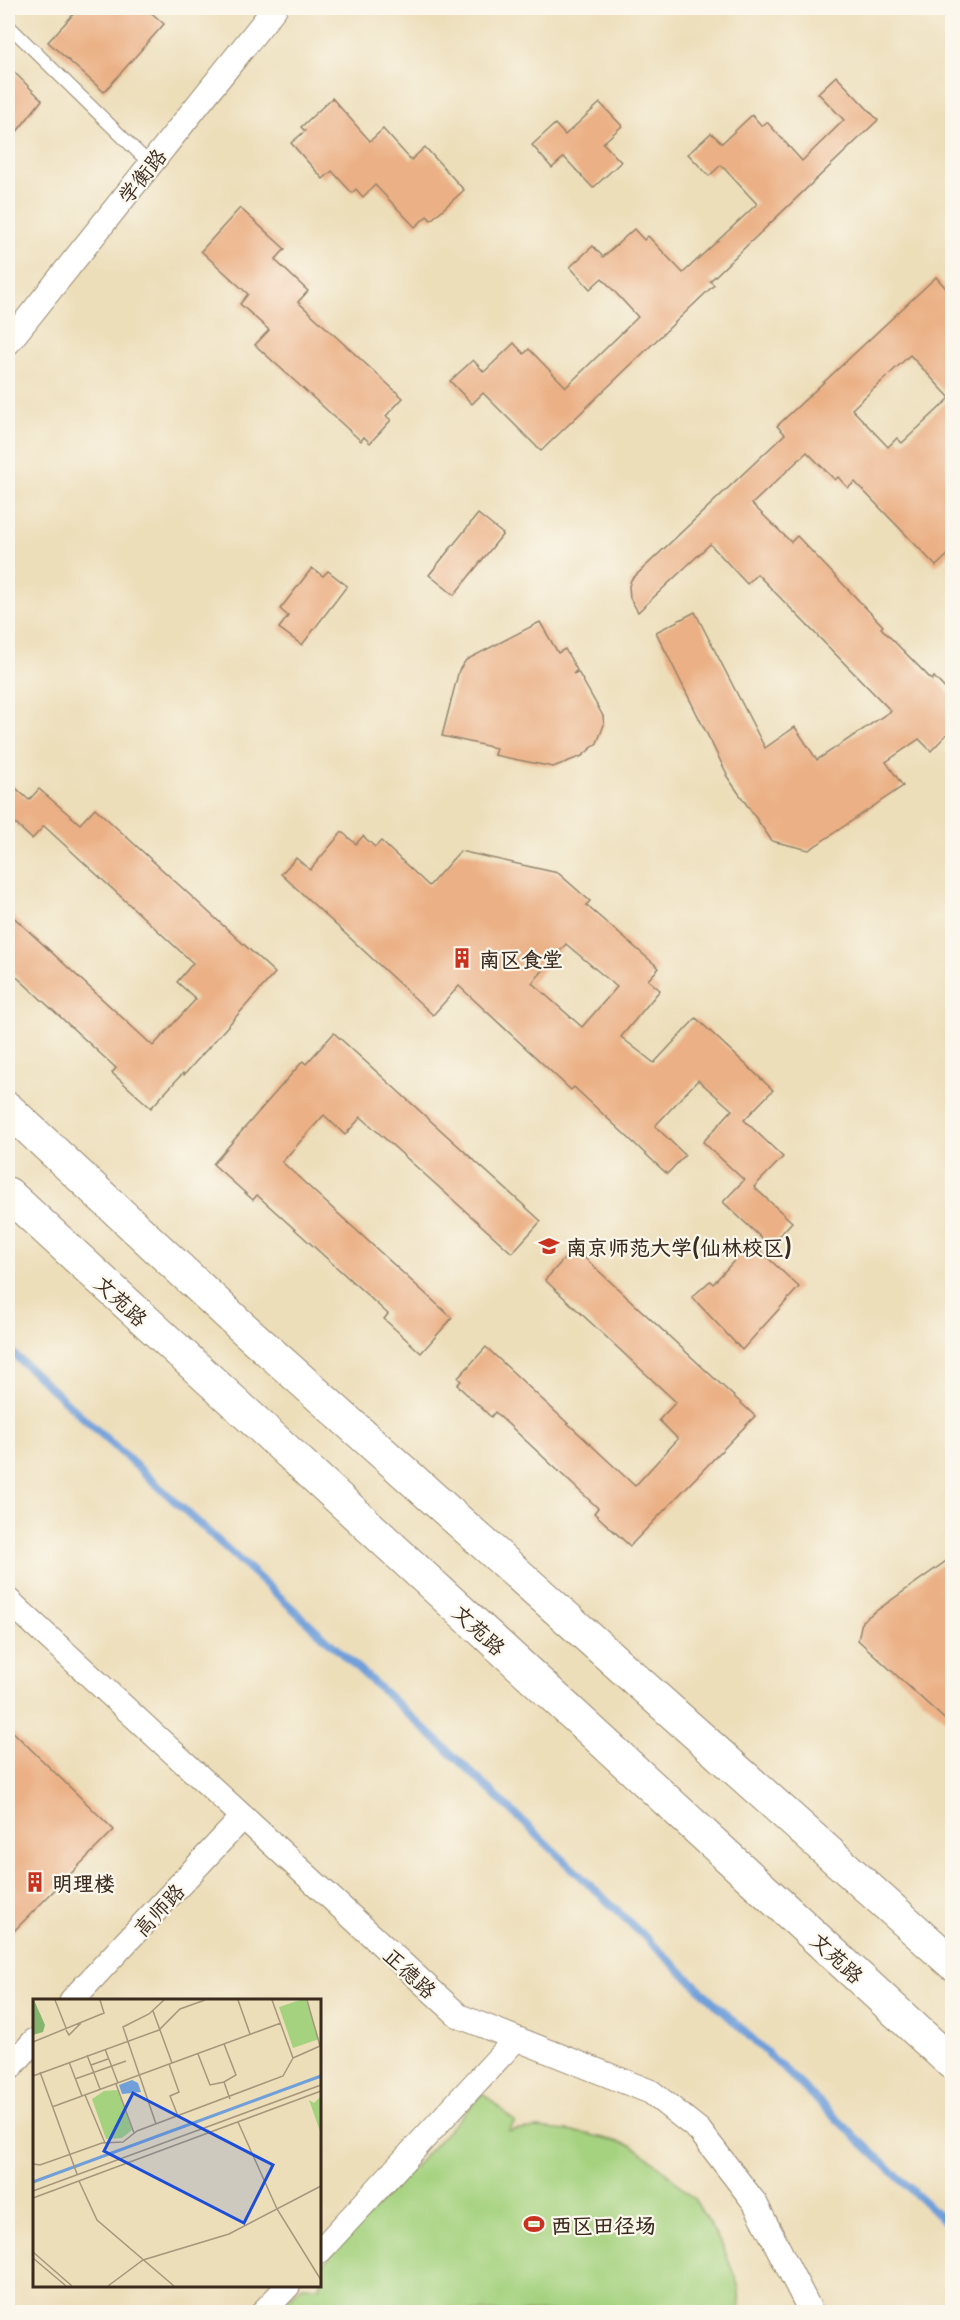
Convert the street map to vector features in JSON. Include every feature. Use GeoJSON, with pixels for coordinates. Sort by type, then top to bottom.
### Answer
{"type":"FeatureCollection","features":[{"type":"Feature","properties":{"kind":"main road"},"geometry":{"type":"LineString","coordinates":[[8,1109],[241,1326],[952,1963]]}},
{"type":"Feature","properties":{"kind":"main road","name":"文苑路"},"geometry":{"type":"LineString","coordinates":[[8,1194],[952,2063]]}},
{"type":"Feature","properties":{"kind":"street","name":"学衡路"},"geometry":{"type":"LineString","coordinates":[[8,341],[275,8]]}},
{"type":"Feature","properties":{"kind":"street","name":"正德路"},"geometry":{"type":"LineString","coordinates":[[8,1600],[459,2016],[651,2092],[699,2130],[755,2203],[811,2313]]}},
{"type":"Feature","properties":{"kind":"street","name":"高师路"},"geometry":{"type":"LineString","coordinates":[[74,1999],[243,1817]]}},
{"type":"Feature","properties":{"kind":"street"},"geometry":{"type":"LineString","coordinates":[[321,2250],[516,2039]]}},
{"type":"Feature","properties":{"kind":"street"},"geometry":{"type":"LineString","coordinates":[[8,2070],[33,2042]]}},
{"type":"Feature","properties":{"kind":"street"},"geometry":{"type":"LineString","coordinates":[[263,2313],[287,2287]]}},
{"type":"Feature","properties":{"kind":"lane"},"geometry":{"type":"LineString","coordinates":[[8,25],[150,164]]}},
{"type":"Feature","properties":{"kind":"green space","name":"西区田径场"},"geometry":{"type":"Polygon","coordinates":[[[483,2093],[515,2122],[509,2131],[539,2128],[583,2133],[632,2145],[665,2171],[695,2200],[724,2249],[738,2285],[741,2312],[276,2312],[301,2287],[321,2287],[321,2266],[483,2093]]]}},
{"type":"Feature","properties":{"kind":"building"},"geometry":{"type":"Polygon","coordinates":[[[79,8],[146,8],[164,24],[104,92],[48,42],[79,8]]]}},
{"type":"Feature","properties":{"kind":"building"},"geometry":{"type":"Polygon","coordinates":[[[8,66],[42,100],[8,143],[8,66]]]}},
{"type":"Feature","properties":{"kind":"building"},"geometry":{"type":"Polygon","coordinates":[[[836,76],[878,120],[710,281],[714,285],[541,451],[483,393],[472,404],[450,381],[473,360],[484,372],[514,343],[524,354],[529,349],[566,387],[638,317],[602,278],[590,289],[570,267],[593,246],[603,257],[634,229],[644,240],[648,236],[683,273],[757,204],[721,165],[709,176],[688,154],[711,133],[722,143],[752,115],[762,126],[767,122],[802,161],[844,120],[818,93],[836,76]]]}},
{"type":"Feature","properties":{"kind":"building"},"geometry":{"type":"Polygon","coordinates":[[[332,98],[370,141],[383,129],[411,160],[425,147],[464,190],[431,220],[427,216],[415,227],[375,185],[363,197],[356,189],[352,193],[332,171],[323,179],[291,143],[305,131],[301,127],[332,98]]]}},
{"type":"Feature","properties":{"kind":"building"},"geometry":{"type":"Polygon","coordinates":[[[600,103],[622,126],[603,143],[621,162],[593,188],[564,157],[552,168],[532,145],[555,124],[565,135],[600,103]]]}},
{"type":"Feature","properties":{"kind":"building"},"geometry":{"type":"Polygon","coordinates":[[[240,208],[285,249],[275,260],[308,291],[298,302],[403,398],[386,416],[391,420],[370,443],[364,437],[361,441],[255,345],[269,330],[240,304],[248,294],[201,251],[240,208]]]}},
{"type":"Feature","properties":{"kind":"building"},"geometry":{"type":"Polygon","coordinates":[[[936,277],[952,295],[952,551],[936,566],[855,482],[848,488],[838,477],[835,480],[807,452],[752,504],[791,542],[797,536],[883,626],[881,628],[932,680],[934,677],[952,696],[952,729],[931,751],[919,739],[886,762],[903,786],[809,850],[772,841],[726,775],[656,632],[695,612],[765,748],[795,727],[817,760],[891,711],[757,574],[747,584],[710,544],[638,612],[630,598],[629,586],[631,580],[785,434],[777,426],[936,277]],[[910,355],[852,409],[888,447],[897,438],[902,443],[950,398],[910,355]]]}},
{"type":"Feature","properties":{"kind":"building"},"geometry":{"type":"Polygon","coordinates":[[[478,514],[503,534],[454,595],[429,575],[478,514]]]}},
{"type":"Feature","properties":{"kind":"building"},"geometry":{"type":"Polygon","coordinates":[[[312,568],[323,576],[328,571],[347,586],[302,645],[279,628],[288,616],[280,609],[312,568]]]}},
{"type":"Feature","properties":{"kind":"building"},"geometry":{"type":"Polygon","coordinates":[[[540,622],[558,653],[565,649],[577,670],[573,674],[578,672],[603,716],[604,725],[597,743],[582,756],[553,767],[494,755],[496,748],[442,736],[459,670],[466,660],[540,622]]]}},
{"type":"Feature","properties":{"kind":"building"},"geometry":{"type":"Polygon","coordinates":[[[8,781],[29,800],[39,789],[80,824],[95,808],[275,973],[184,1075],[183,1073],[151,1108],[112,1073],[116,1068],[8,969],[8,912],[153,1046],[196,999],[177,982],[193,963],[44,826],[32,839],[8,817],[8,781]]]}},
{"type":"Feature","properties":{"kind":"building","name":"南区食堂"},"geometry":{"type":"Polygon","coordinates":[[[342,832],[356,844],[363,836],[375,847],[381,841],[429,886],[460,851],[558,873],[590,901],[586,905],[659,968],[648,980],[660,990],[621,1037],[654,1063],[696,1018],[773,1090],[744,1120],[783,1157],[754,1187],[792,1222],[770,1246],[723,1202],[744,1180],[703,1142],[732,1110],[698,1080],[655,1126],[685,1155],[667,1174],[574,1087],[571,1090],[459,986],[433,1015],[281,874],[296,858],[310,870],[342,832]],[[566,944],[532,983],[582,1027],[617,987],[566,944]]]}},
{"type":"Feature","properties":{"kind":"building"},"geometry":{"type":"Polygon","coordinates":[[[334,1033],[541,1221],[512,1253],[361,1117],[345,1135],[324,1115],[282,1162],[452,1318],[421,1353],[384,1319],[388,1314],[257,1195],[253,1200],[213,1164],[303,1061],[306,1064],[334,1033]]]}},
{"type":"Feature","properties":{"kind":"building"},"geometry":{"type":"Polygon","coordinates":[[[751,1242],[799,1287],[742,1350],[692,1297],[710,1281],[713,1284],[751,1242]]]}},
{"type":"Feature","properties":{"kind":"building"},"geometry":{"type":"Polygon","coordinates":[[[574,1248],[755,1416],[630,1546],[594,1513],[598,1508],[495,1412],[491,1417],[457,1385],[461,1381],[458,1378],[486,1347],[635,1486],[678,1439],[659,1420],[676,1402],[545,1280],[574,1248]]]}},
{"type":"Feature","properties":{"kind":"building"},"geometry":{"type":"Polygon","coordinates":[[[952,1557],[952,1726],[858,1640],[862,1621],[952,1557]]]}},
{"type":"Feature","properties":{"kind":"building","name":"明理楼"},"geometry":{"type":"Polygon","coordinates":[[[8,1727],[114,1830],[8,1937],[8,1727]]]}},
{"type":"Feature","properties":{"kind":"waterway"},"geometry":{"type":"LineString","coordinates":[[8,1349],[441,1744],[952,2228]]}},
{"type":"Feature","properties":{"kind":"place","name":"南区食堂"},"geometry":{"type":"Point","coordinates":[462,958]}},
{"type":"Feature","properties":{"kind":"place","name":"南京师范大学(仙林校区)"},"geometry":{"type":"Point","coordinates":[549,1246]}},
{"type":"Feature","properties":{"kind":"place","name":"明理楼"},"geometry":{"type":"Point","coordinates":[35,1882]}},
{"type":"Feature","properties":{"kind":"place","name":"西区田径场"},"geometry":{"type":"Point","coordinates":[534,2224]}}]}
